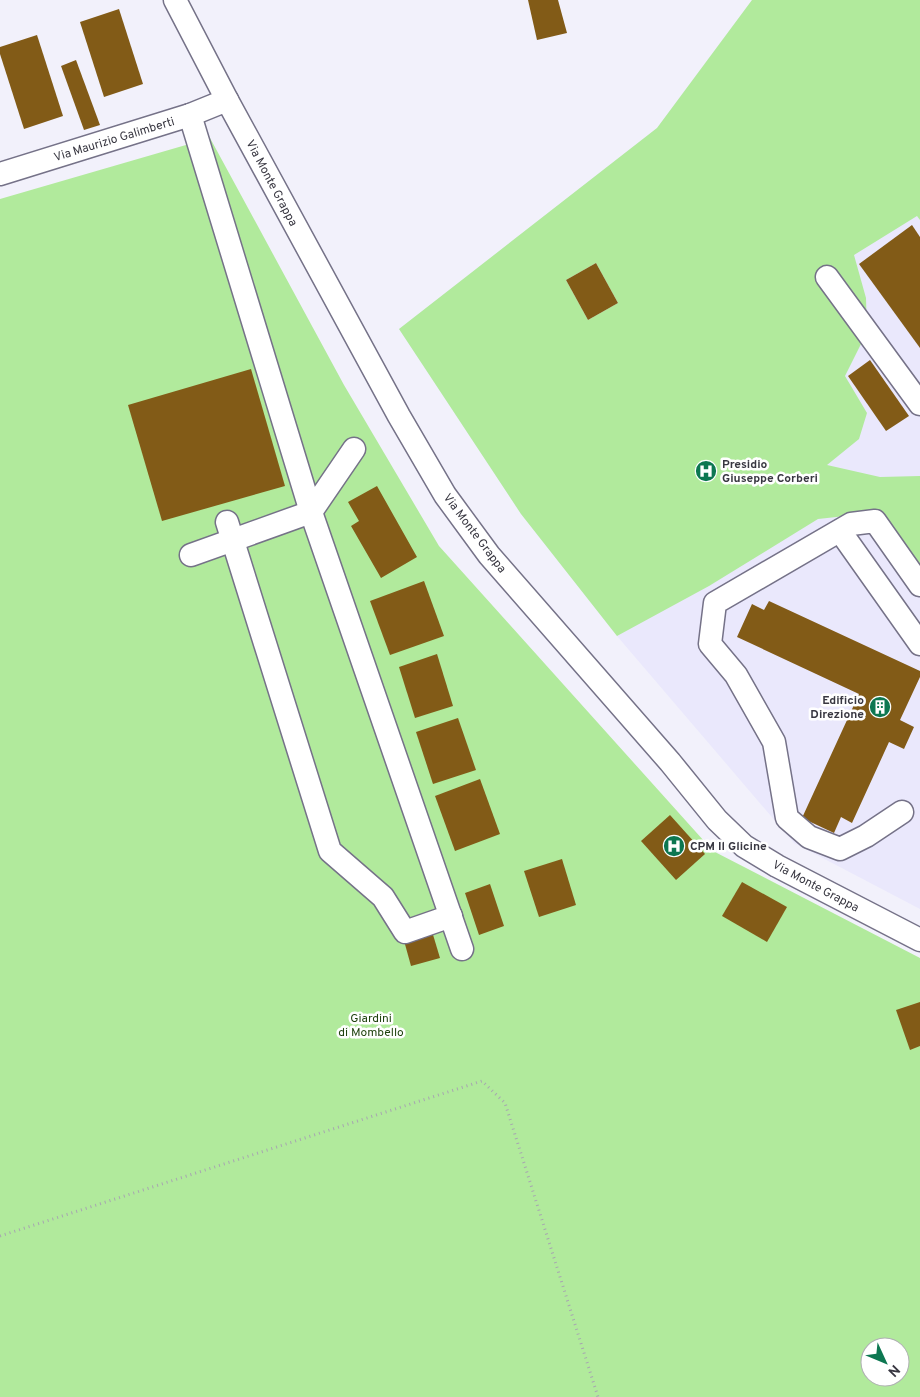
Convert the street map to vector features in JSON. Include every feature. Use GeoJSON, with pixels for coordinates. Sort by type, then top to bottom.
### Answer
{"type":"FeatureCollection","features":[{"type":"Feature","properties":{"kind":"street","name":"Via Monte Grappa"},"geometry":{"type":"LineString","coordinates":[[174,0],[404,424],[445,495],[489,555],[670,762],[717,820],[744,846],[776,866],[920,940]]}},
{"type":"Feature","properties":{"kind":"street","name":"Via Maurizio Galimberti"},"geometry":{"type":"LineString","coordinates":[[0,174],[190,115],[227,100]]}},
{"type":"Feature","properties":{"kind":"street"},"geometry":{"type":"LineString","coordinates":[[190,115],[310,512],[462,949]]}},
{"type":"Feature","properties":{"kind":"street"},"geometry":{"type":"LineString","coordinates":[[827,277],[920,404]]}},
{"type":"Feature","properties":{"kind":"street"},"geometry":{"type":"LineString","coordinates":[[191,555],[230,531],[310,512],[354,449]]}},
{"type":"Feature","properties":{"kind":"street"},"geometry":{"type":"LineString","coordinates":[[902,812],[866,836],[840,849],[809,837],[787,818],[774,742],[736,675],[710,644],[715,603],[851,524],[875,521],[920,585]]}},
{"type":"Feature","properties":{"kind":"street"},"geometry":{"type":"LineString","coordinates":[[840,530],[920,644]]}},
{"type":"Feature","properties":{"kind":"street"},"geometry":{"type":"LineString","coordinates":[[230,531],[330,851],[383,898],[405,932],[451,916]]}},
{"type":"Feature","properties":{"kind":"path"},"geometry":{"type":"LineString","coordinates":[[0,1236],[482,1081],[505,1103],[598,1397]]}},
{"type":"Feature","properties":{"kind":"shaded area","name":"Presidio Giuseppe Corberi"},"geometry":{"type":"Polygon","coordinates":[[[752,0],[920,0],[920,909],[794,843],[617,636],[521,514],[399,329],[657,128],[752,0]]]}},
{"type":"Feature","properties":{"kind":"green space","name":"Presidio Giuseppe Corberi"},"geometry":{"type":"Polygon","coordinates":[[[752,0],[920,0],[920,220],[917,216],[854,255],[866,298],[867,332],[845,376],[867,413],[859,439],[827,465],[880,477],[920,476],[920,569],[882,512],[818,519],[709,586],[617,636],[521,514],[399,329],[657,128],[752,0]],[[596,263],[566,280],[588,320],[618,303],[596,263]]]}},
{"type":"Feature","properties":{"kind":"green space","name":"Giardini di Mombello"},"geometry":{"type":"Polygon","coordinates":[[[210,138],[344,385],[439,546],[713,851],[920,958],[920,1397],[0,1397],[0,199],[210,138]]]}},
{"type":"Feature","properties":{"kind":"building"},"geometry":{"type":"Polygon","coordinates":[[[528,0],[558,0],[567,33],[537,40],[528,0]]]}},
{"type":"Feature","properties":{"kind":"building"},"geometry":{"type":"Polygon","coordinates":[[[119,9],[143,84],[104,97],[80,22],[119,9]]]}},
{"type":"Feature","properties":{"kind":"building"},"geometry":{"type":"Polygon","coordinates":[[[37,35],[63,116],[24,129],[0,54],[0,47],[37,35]]]}},
{"type":"Feature","properties":{"kind":"building"},"geometry":{"type":"Polygon","coordinates":[[[76,60],[100,125],[84,130],[61,66],[76,60]]]}},
{"type":"Feature","properties":{"kind":"building"},"geometry":{"type":"Polygon","coordinates":[[[912,225],[920,237],[920,348],[859,264],[912,225]]]}},
{"type":"Feature","properties":{"kind":"building"},"geometry":{"type":"Polygon","coordinates":[[[596,263],[618,303],[588,320],[566,280],[596,263]]]}},
{"type":"Feature","properties":{"kind":"building"},"geometry":{"type":"Polygon","coordinates":[[[870,360],[909,416],[886,431],[848,376],[870,360]]]}},
{"type":"Feature","properties":{"kind":"building"},"geometry":{"type":"Polygon","coordinates":[[[251,369],[285,486],[162,521],[128,405],[251,369]]]}},
{"type":"Feature","properties":{"kind":"building"},"geometry":{"type":"Polygon","coordinates":[[[377,486],[417,557],[381,578],[351,526],[359,521],[348,502],[377,486]]]}},
{"type":"Feature","properties":{"kind":"building"},"geometry":{"type":"Polygon","coordinates":[[[424,581],[444,636],[390,655],[370,601],[424,581]]]}},
{"type":"Feature","properties":{"kind":"building","name":"Edificio Direzione"},"geometry":{"type":"Polygon","coordinates":[[[769,601],[920,671],[920,677],[900,720],[914,727],[904,749],[889,742],[852,823],[841,817],[834,833],[802,818],[859,694],[737,637],[752,604],[764,610],[769,601]]]}},
{"type":"Feature","properties":{"kind":"building"},"geometry":{"type":"Polygon","coordinates":[[[437,654],[453,706],[415,718],[399,667],[437,654]]]}},
{"type":"Feature","properties":{"kind":"building"},"geometry":{"type":"Polygon","coordinates":[[[458,718],[476,770],[433,784],[416,732],[458,718]]]}},
{"type":"Feature","properties":{"kind":"building"},"geometry":{"type":"Polygon","coordinates":[[[480,779],[500,834],[455,851],[435,796],[480,779]]]}},
{"type":"Feature","properties":{"kind":"building"},"geometry":{"type":"Polygon","coordinates":[[[670,815],[705,854],[676,880],[641,841],[670,815]]]}},
{"type":"Feature","properties":{"kind":"building"},"geometry":{"type":"Polygon","coordinates":[[[562,859],[576,905],[539,917],[524,871],[562,859]]]}},
{"type":"Feature","properties":{"kind":"building"},"geometry":{"type":"Polygon","coordinates":[[[742,882],[787,907],[767,942],[722,916],[742,882]]]}},
{"type":"Feature","properties":{"kind":"building"},"geometry":{"type":"Polygon","coordinates":[[[490,884],[504,926],[479,935],[465,893],[490,884]]]}},
{"type":"Feature","properties":{"kind":"building"},"geometry":{"type":"Polygon","coordinates":[[[431,928],[440,958],[411,966],[403,937],[431,928]]]}},
{"type":"Feature","properties":{"kind":"building"},"geometry":{"type":"Polygon","coordinates":[[[920,1002],[920,1046],[910,1050],[896,1010],[920,1002]]]}},
{"type":"Feature","properties":{"kind":"place","name":"Presidio Giuseppe Corberi"},"geometry":{"type":"Point","coordinates":[706,471]}},
{"type":"Feature","properties":{"kind":"place","name":"Edificio Direzione"},"geometry":{"type":"Point","coordinates":[880,707]}},
{"type":"Feature","properties":{"kind":"place","name":"CPM Il Glicine"},"geometry":{"type":"Point","coordinates":[674,846]}}]}
